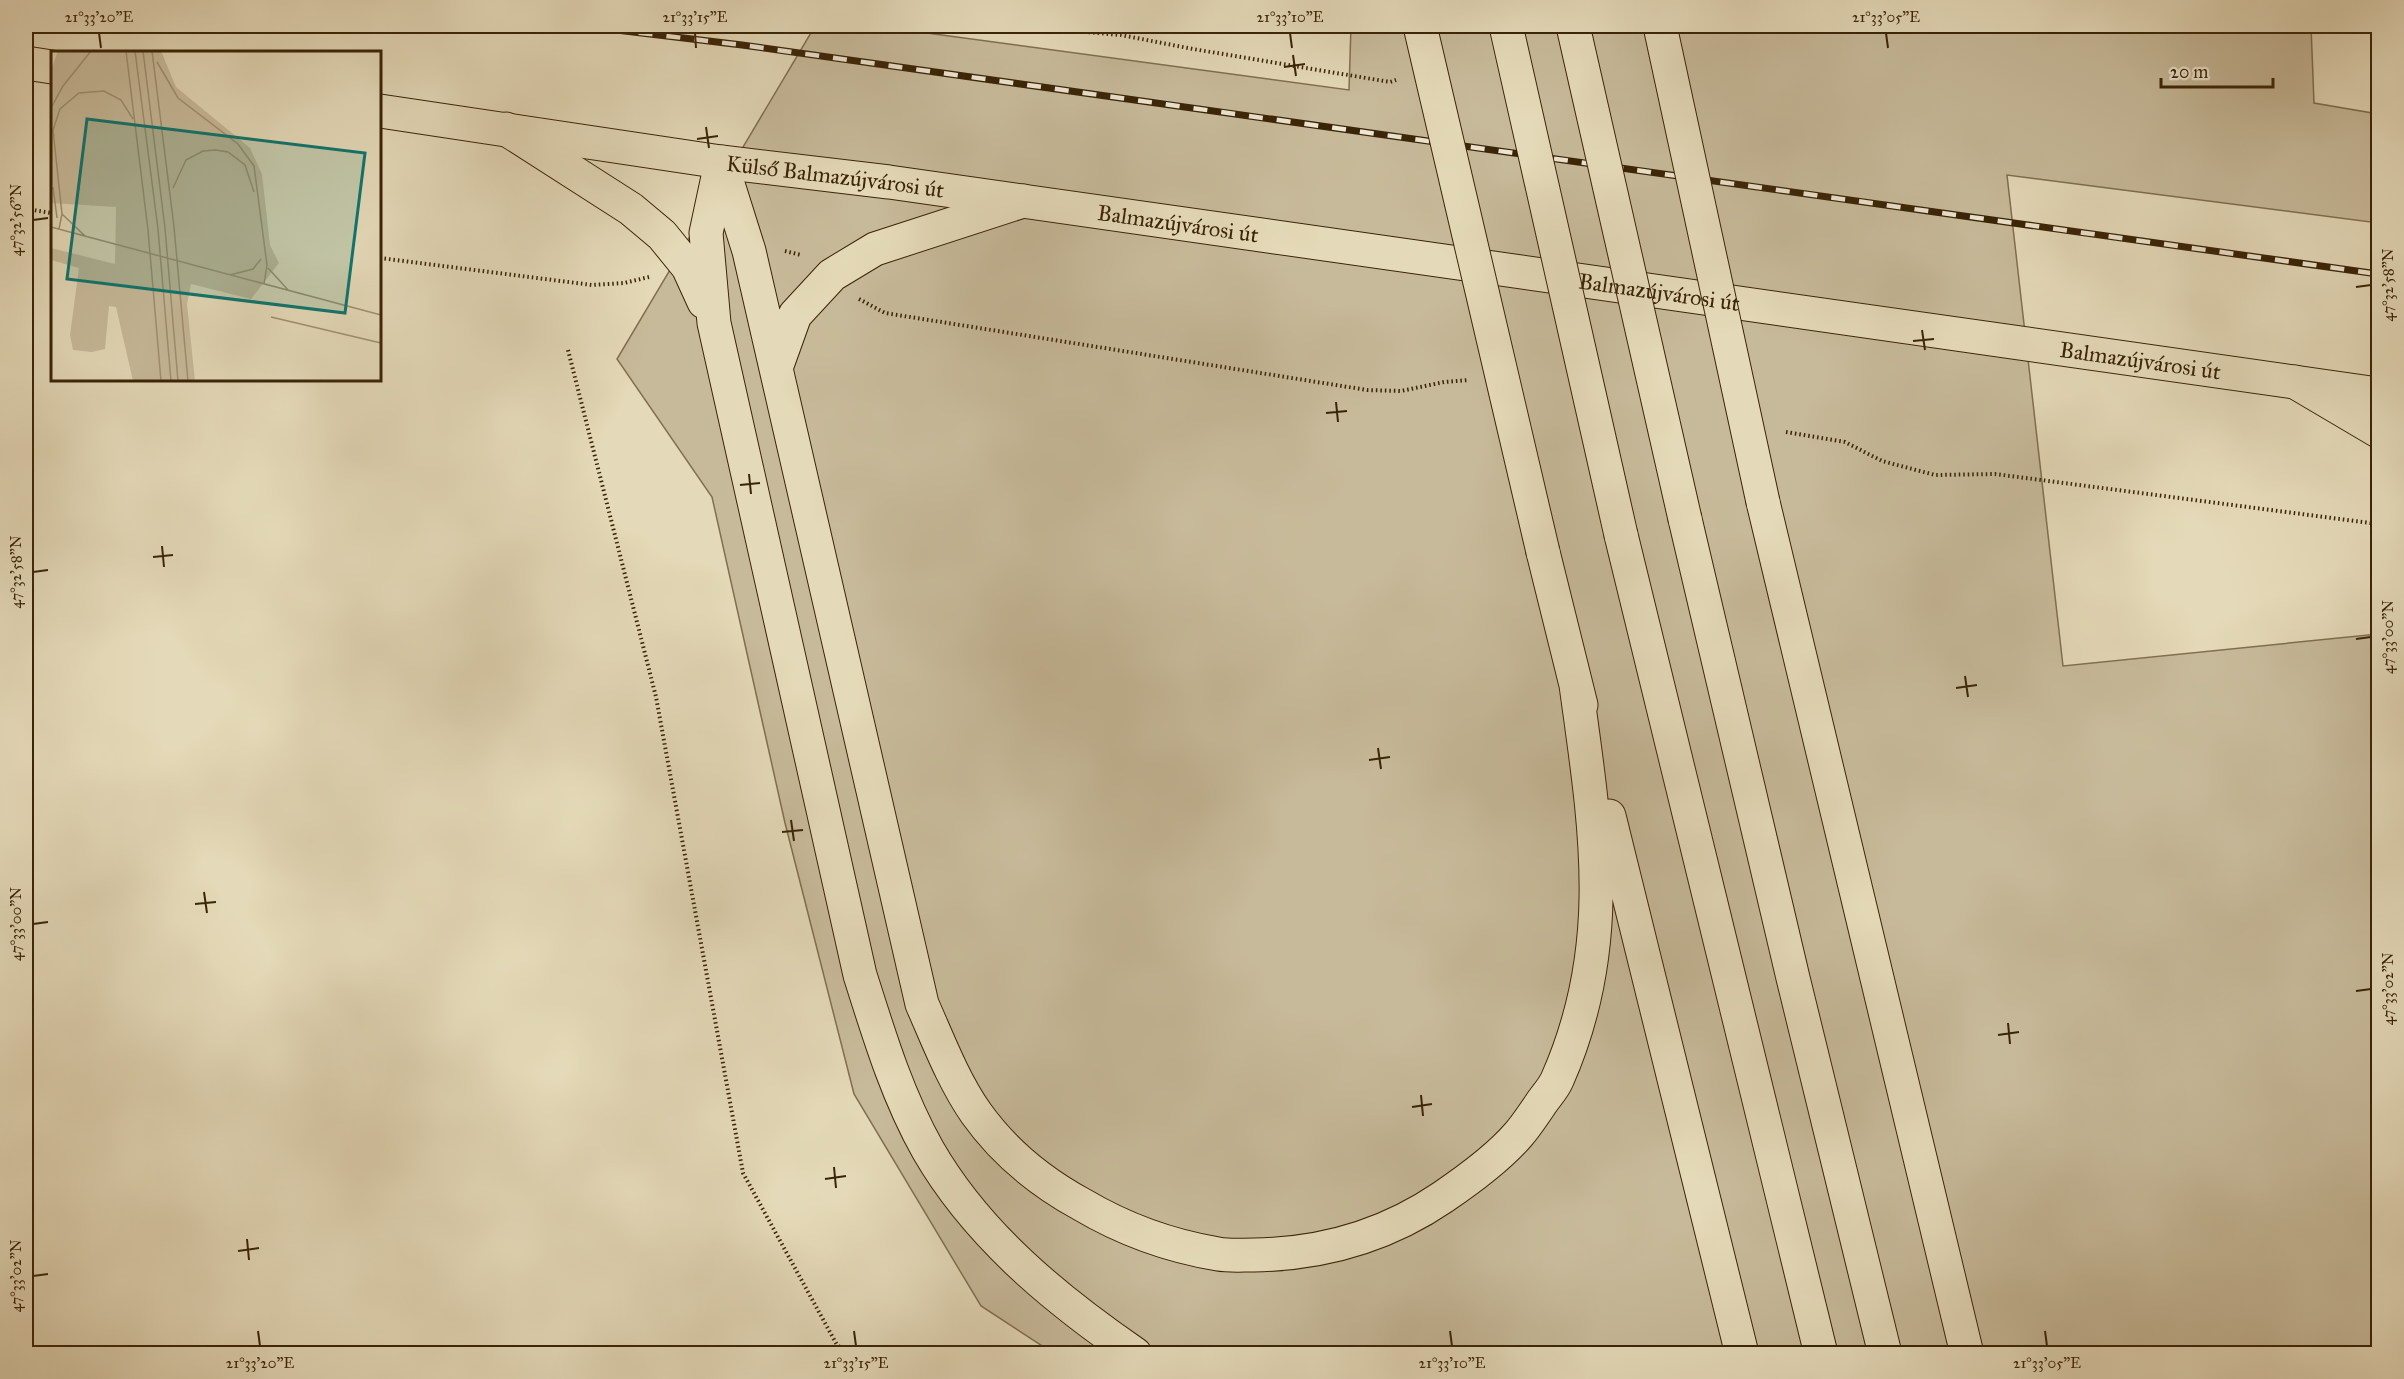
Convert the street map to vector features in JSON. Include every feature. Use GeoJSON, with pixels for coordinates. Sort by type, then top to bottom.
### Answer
{"type":"FeatureCollection","features":[{"type":"Feature","properties":{"kind":"main road"},"geometry":{"type":"LineString","coordinates":[[1420,26],[1576,685],[1742,1353]]}},
{"type":"Feature","properties":{"kind":"main road"},"geometry":{"type":"LineString","coordinates":[[1506,26],[1621,535],[1821,1353]]}},
{"type":"Feature","properties":{"kind":"main road"},"geometry":{"type":"LineString","coordinates":[[1573,26],[1685,519],[1793,978],[1885,1353]]}},
{"type":"Feature","properties":{"kind":"main road"},"geometry":{"type":"LineString","coordinates":[[1660,26],[1763,502],[1967,1353]]}},
{"type":"Feature","properties":{"kind":"main road"},"geometry":{"type":"LineString","coordinates":[[26,63],[51,67]]}},
{"type":"Feature","properties":{"kind":"main road"},"geometry":{"type":"LineString","coordinates":[[381,111],[506,129],[631,209],[662,236],[688,267],[714,323]]}},
{"type":"Feature","properties":{"kind":"main road","name":"Külső Balmazújvárosi út"},"geometry":{"type":"LineString","coordinates":[[506,129],[721,162],[1023,201]]}},
{"type":"Feature","properties":{"kind":"main road"},"geometry":{"type":"LineString","coordinates":[[721,162],[749,251],[922,1004],[950,1067],[976,1113],[1013,1155],[1055,1190],[1106,1219],[1166,1242],[1221,1255],[1274,1254],[1330,1248],[1383,1232],[1420,1212],[1465,1182],[1517,1136],[1556,1083],[1576,1029],[1589,980],[1597,903],[1595,826],[1576,685]]}},
{"type":"Feature","properties":{"kind":"main road"},"geometry":{"type":"LineString","coordinates":[[721,162],[706,233],[714,323],[860,975],[887,1061],[906,1106],[929,1151],[994,1238],[1048,1289],[1091,1323],[1135,1353]]}},
{"type":"Feature","properties":{"kind":"main road"},"geometry":{"type":"LineString","coordinates":[[776,368],[795,315],[832,275],[875,249],[1023,201]]}},
{"type":"Feature","properties":{"kind":"main road","name":"Balmazújvárosi út"},"geometry":{"type":"LineString","coordinates":[[1023,201],[2379,394]]}},
{"type":"Feature","properties":{"kind":"main road"},"geometry":{"type":"LineString","coordinates":[[2295,382],[2379,431]]}},
{"type":"Feature","properties":{"kind":"main road"},"geometry":{"type":"LineString","coordinates":[[1922,1164],[1977,1353]]}},
{"type":"Feature","properties":{"kind":"path"},"geometry":{"type":"LineString","coordinates":[[1017,26],[1120,35],[1390,81]]}},
{"type":"Feature","properties":{"kind":"path"},"geometry":{"type":"LineString","coordinates":[[26,209],[51,213]]}},
{"type":"Feature","properties":{"kind":"path"},"geometry":{"type":"LineString","coordinates":[[749,251],[792,251],[813,259],[864,304],[885,313],[1367,390],[1401,390],[1444,382],[1474,380]]}},
{"type":"Feature","properties":{"kind":"path"},"geometry":{"type":"LineString","coordinates":[[381,258],[592,285],[624,283],[688,267]]}},
{"type":"Feature","properties":{"kind":"path"},"geometry":{"type":"LineString","coordinates":[[568,350],[656,697],[742,1173],[837,1345],[849,1353]]}},
{"type":"Feature","properties":{"kind":"path"},"geometry":{"type":"LineString","coordinates":[[1776,431],[1845,442],[1882,461],[1935,475],[1995,474],[2379,524]]}},
{"type":"Feature","properties":{"kind":"shaded area"},"geometry":{"type":"Polygon","coordinates":[[[815,26],[875,26],[1349,90],[1351,26],[2311,26],[2314,103],[2378,114],[2378,223],[2007,175],[2063,666],[2378,634],[2378,1353],[1053,1353],[981,1306],[854,1094],[785,823],[712,497],[617,359],[815,26]]]}},
{"type":"Feature","properties":{"kind":"railway"},"geometry":{"type":"LineString","coordinates":[[583,26],[742,45],[2378,274]]}}]}
